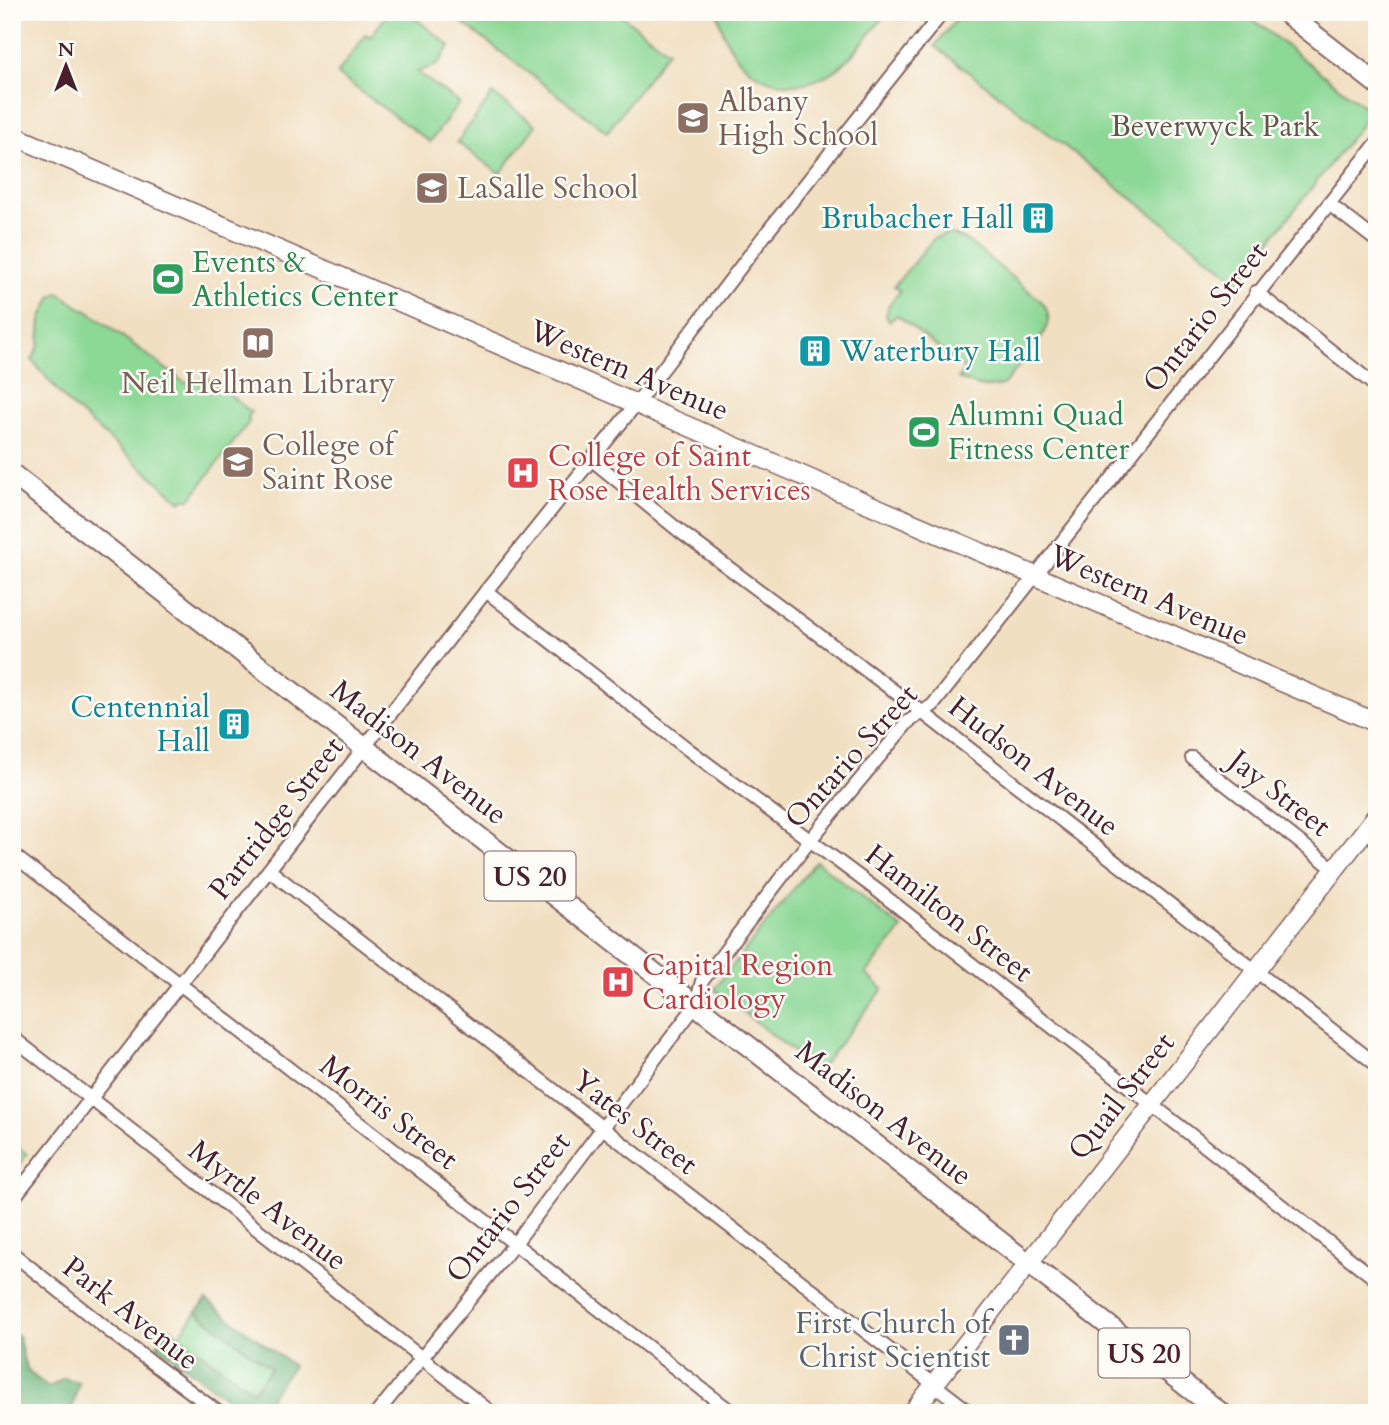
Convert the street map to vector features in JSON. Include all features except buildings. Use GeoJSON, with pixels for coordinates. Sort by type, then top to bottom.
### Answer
{"type":"FeatureCollection","features":[{"type":"Feature","properties":{"kind":"main road"},"geometry":{"type":"LineString","coordinates":[[1285,12],[1377,84]]}},
{"type":"Feature","properties":{"kind":"main road","name":"Madison Avenue"},"geometry":{"type":"LineString","coordinates":[[12,474],[1221,1413]]}},
{"type":"Feature","properties":{"kind":"street","name":"Partridge Street"},"geometry":{"type":"LineString","coordinates":[[12,1200],[486,591],[636,404],[768,231],[943,12]]}},
{"type":"Feature","properties":{"kind":"street","name":"Western Avenue"},"geometry":{"type":"LineString","coordinates":[[12,135],[1377,723]]}},
{"type":"Feature","properties":{"kind":"street","name":"Ontario Street"},"geometry":{"type":"LineString","coordinates":[[377,1413],[603,1130],[696,1005],[702,981],[811,839],[908,722],[933,705],[1256,292],[1377,143]]}},
{"type":"Feature","properties":{"kind":"street"},"geometry":{"type":"LineString","coordinates":[[1329,204],[1377,241]]}},
{"type":"Feature","properties":{"kind":"street"},"geometry":{"type":"LineString","coordinates":[[1256,292],[1377,387]]}},
{"type":"Feature","properties":{"kind":"street","name":"Hudson Avenue"},"geometry":{"type":"LineString","coordinates":[[591,459],[682,533],[922,712],[1377,1065]]}},
{"type":"Feature","properties":{"kind":"street","name":"Hamilton Street"},"geometry":{"type":"LineString","coordinates":[[486,591],[689,750],[811,839],[1377,1280]]}},
{"type":"Feature","properties":{"kind":"street","name":"Jay Street"},"geometry":{"type":"LineString","coordinates":[[1192,758],[1335,869]]}},
{"type":"Feature","properties":{"kind":"street","name":"Quail Street"},"geometry":{"type":"LineString","coordinates":[[912,1413],[1335,869],[1373,828]]}},
{"type":"Feature","properties":{"kind":"street","name":"Morris Street"},"geometry":{"type":"LineString","coordinates":[[12,854],[516,1242],[733,1413]]}},
{"type":"Feature","properties":{"kind":"street","name":"Yates Street"},"geometry":{"type":"LineString","coordinates":[[269,870],[971,1413]]}},
{"type":"Feature","properties":{"kind":"street","name":"Myrtle Avenue"},"geometry":{"type":"LineString","coordinates":[[12,1037],[492,1413]]}},
{"type":"Feature","properties":{"kind":"street","name":"Park Avenue"},"geometry":{"type":"LineString","coordinates":[[12,1253],[112,1333],[219,1413]]}},
{"type":"Feature","properties":{"kind":"green space"},"geometry":{"type":"Polygon","coordinates":[[[389,12],[407,12],[450,46],[437,65],[417,72],[459,103],[430,142],[337,74],[366,34],[370,37],[389,12]]]}},
{"type":"Feature","properties":{"kind":"green space"},"geometry":{"type":"Polygon","coordinates":[[[448,12],[617,12],[668,51],[607,132],[448,12]]]}},
{"type":"Feature","properties":{"kind":"green space"},"geometry":{"type":"Polygon","coordinates":[[[718,12],[888,12],[840,67],[813,81],[794,84],[759,76],[744,65],[723,33],[718,12]]]}},
{"type":"Feature","properties":{"kind":"green space","name":"Beverwyck Park"},"geometry":{"type":"Polygon","coordinates":[[[962,12],[1243,12],[1371,112],[1239,281],[935,46],[962,12]]]}},
{"type":"Feature","properties":{"kind":"green space"},"geometry":{"type":"Polygon","coordinates":[[[493,94],[536,125],[500,174],[457,142],[493,94]]]}},
{"type":"Feature","properties":{"kind":"green space"},"geometry":{"type":"Polygon","coordinates":[[[946,234],[969,242],[1041,301],[1047,310],[1048,321],[1042,336],[1004,384],[986,387],[958,378],[965,369],[897,315],[890,321],[886,316],[889,305],[900,291],[894,286],[934,238],[946,234]]]}},
{"type":"Feature","properties":{"kind":"green space"},"geometry":{"type":"Polygon","coordinates":[[[59,293],[88,311],[185,383],[210,379],[251,412],[249,422],[190,499],[183,499],[181,502],[68,403],[32,360],[39,346],[41,319],[52,296],[59,293]]]}},
{"type":"Feature","properties":{"kind":"green space"},"geometry":{"type":"Polygon","coordinates":[[[816,861],[902,929],[866,974],[883,989],[818,1071],[714,989],[816,861]]]}},
{"type":"Feature","properties":{"kind":"green space"},"geometry":{"type":"Polygon","coordinates":[[[12,1143],[27,1154],[12,1174],[12,1143]]]}},
{"type":"Feature","properties":{"kind":"green space"},"geometry":{"type":"Polygon","coordinates":[[[206,1300],[293,1366],[258,1413],[246,1413],[157,1345],[169,1328],[253,1391],[271,1368],[197,1312],[206,1300]]]}},
{"type":"Feature","properties":{"kind":"green space"},"geometry":{"type":"Polygon","coordinates":[[[197,1312],[271,1368],[253,1392],[179,1335],[197,1312]]]}},
{"type":"Feature","properties":{"kind":"green space"},"geometry":{"type":"Polygon","coordinates":[[[12,1331],[19,1337],[26,1367],[34,1377],[50,1387],[64,1378],[79,1382],[71,1413],[12,1413],[12,1331]]]}},
{"type":"Feature","properties":{"kind":"place","name":"Albany High School"},"geometry":{"type":"Point","coordinates":[693,118]}},
{"type":"Feature","properties":{"kind":"place","name":"LaSalle School"},"geometry":{"type":"Point","coordinates":[432,188]}},
{"type":"Feature","properties":{"kind":"place","name":"Brubacher Hall"},"geometry":{"type":"Point","coordinates":[1038,218]}},
{"type":"Feature","properties":{"kind":"place","name":"Events & Athletics Center"},"geometry":{"type":"Point","coordinates":[168,279]}},
{"type":"Feature","properties":{"kind":"place","name":"Neil Hellman Library"},"geometry":{"type":"Point","coordinates":[258,343]}},
{"type":"Feature","properties":{"kind":"place","name":"Waterbury Hall"},"geometry":{"type":"Point","coordinates":[815,351]}},
{"type":"Feature","properties":{"kind":"place","name":"Alumni Quad Fitness Center"},"geometry":{"type":"Point","coordinates":[924,432]}},
{"type":"Feature","properties":{"kind":"place","name":"College of Saint Rose"},"geometry":{"type":"Point","coordinates":[238,462]}},
{"type":"Feature","properties":{"kind":"place","name":"College of Saint Rose Health Services"},"geometry":{"type":"Point","coordinates":[523,473]}},
{"type":"Feature","properties":{"kind":"place","name":"Centennial Hall"},"geometry":{"type":"Point","coordinates":[234,724]}},
{"type":"Feature","properties":{"kind":"place","name":"Capital Region Cardiology"},"geometry":{"type":"Point","coordinates":[618,982]}},
{"type":"Feature","properties":{"kind":"place","name":"First Church of Christ Scientist"},"geometry":{"type":"Point","coordinates":[1014,1340]}}]}
